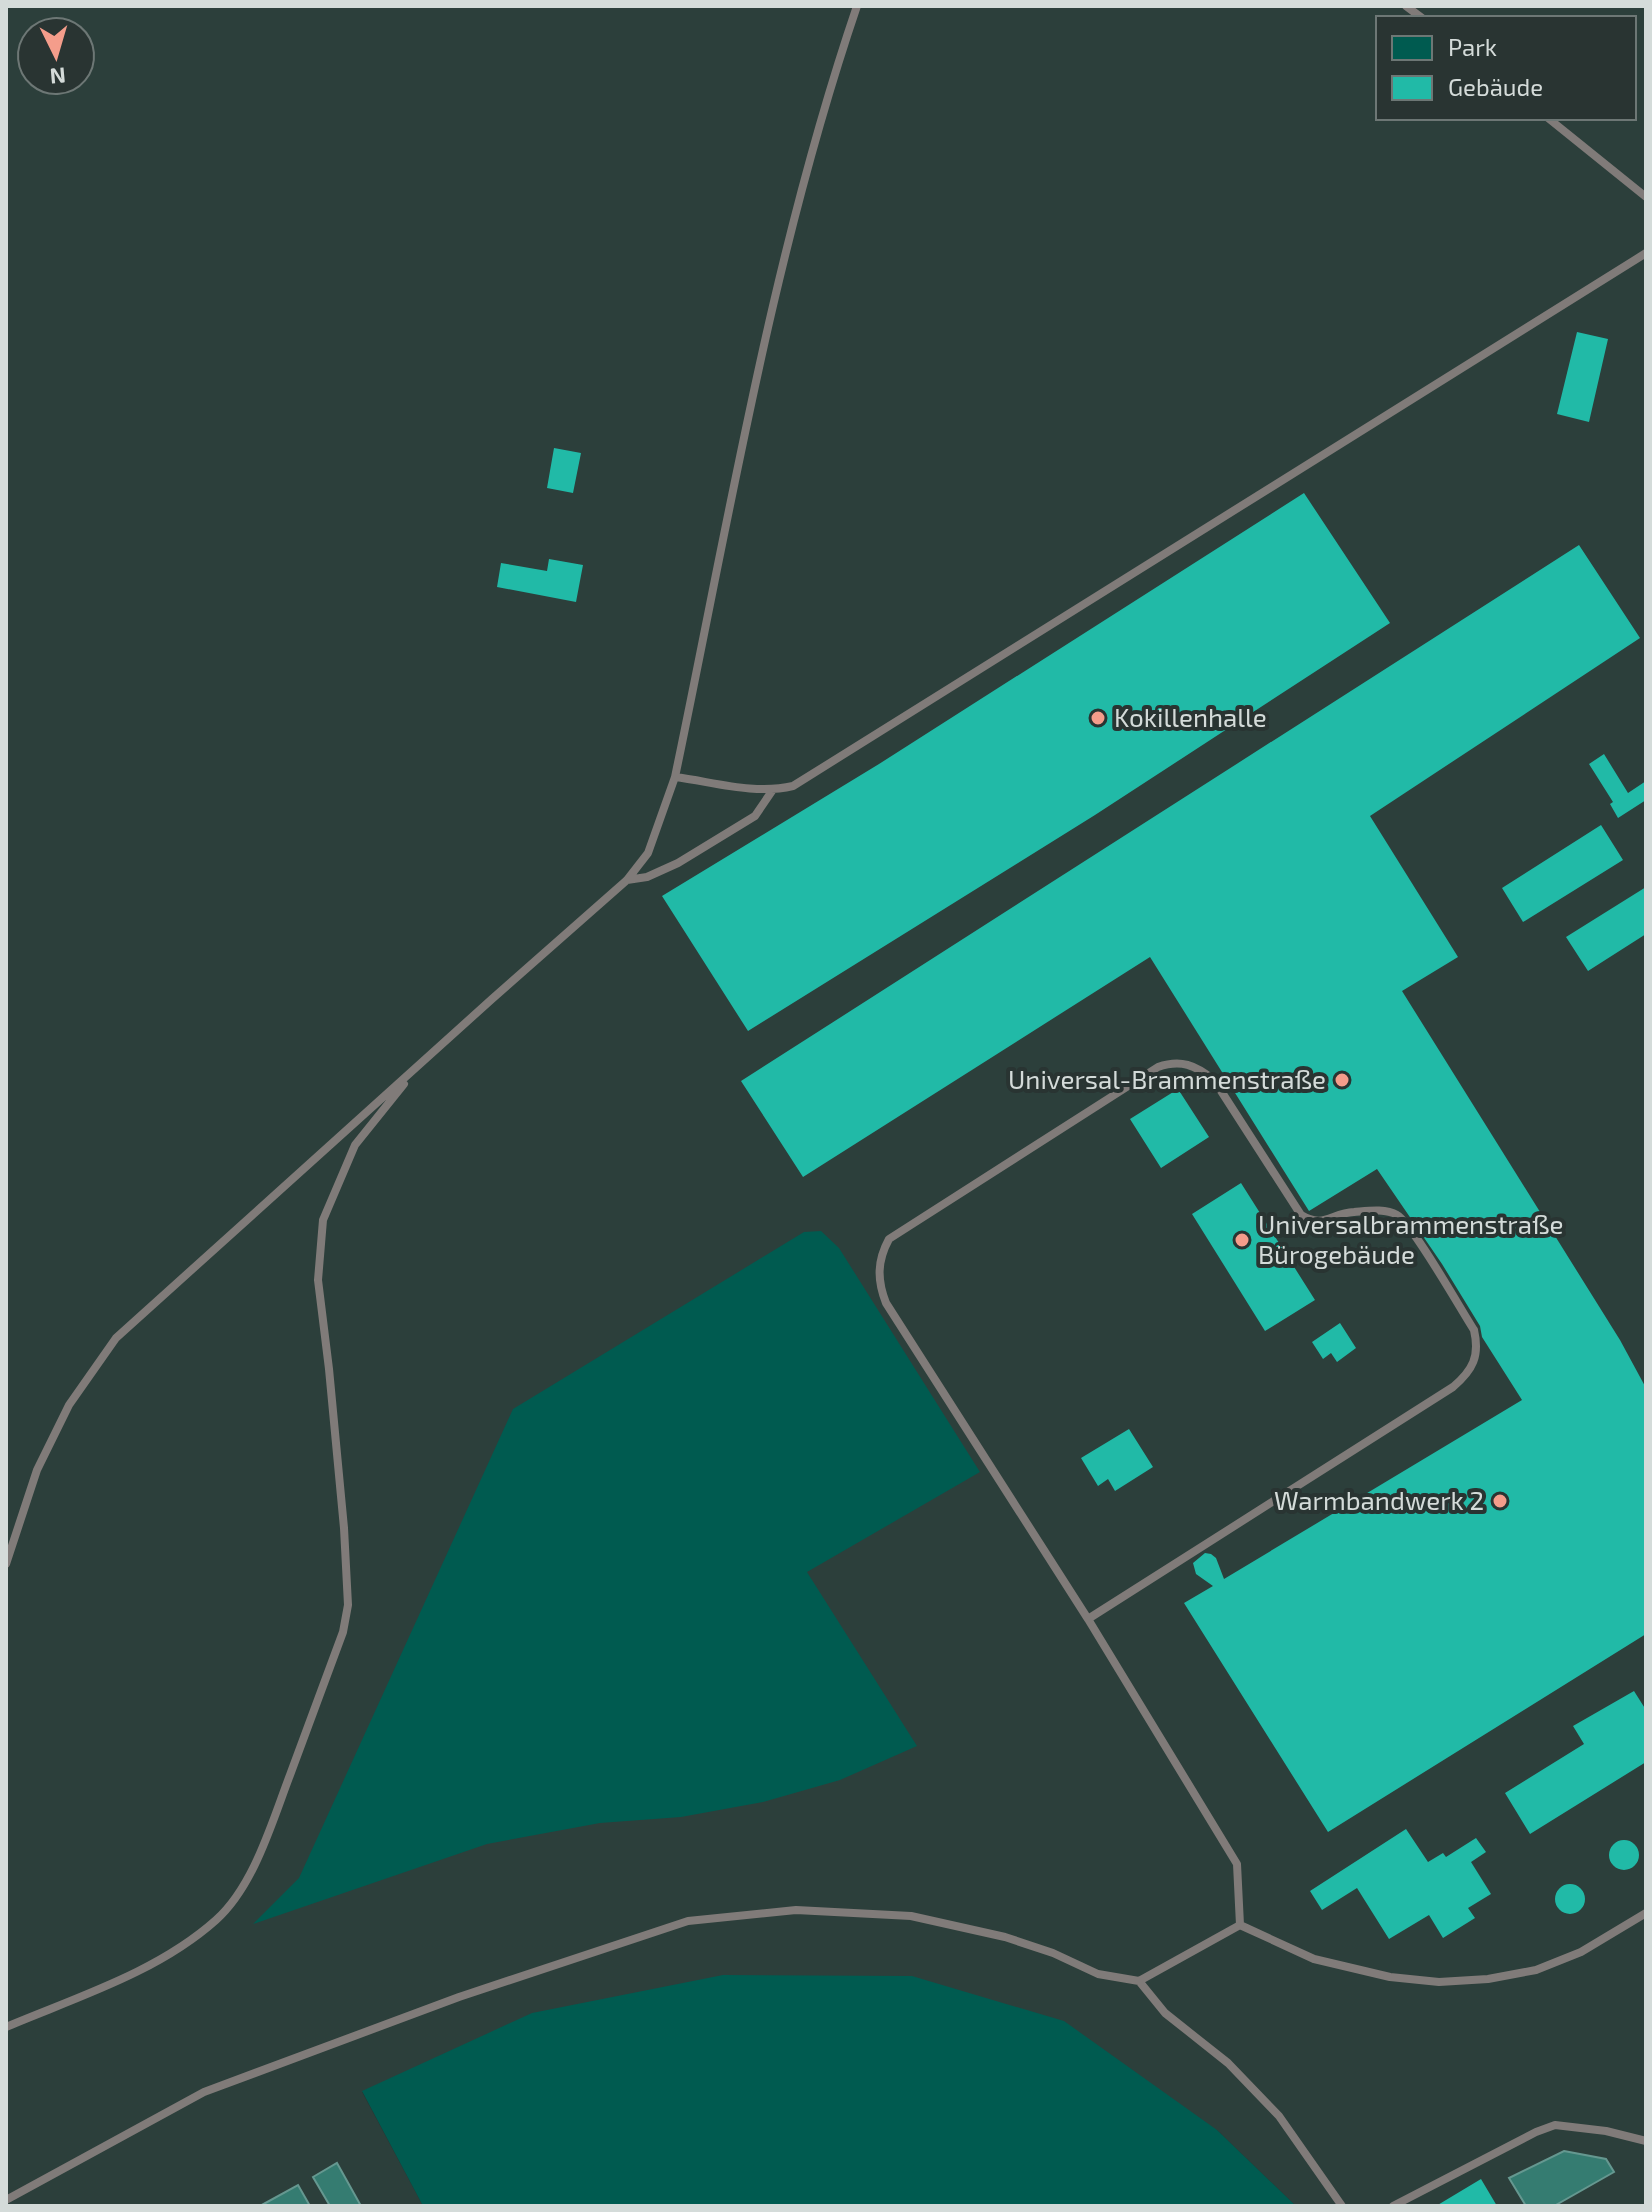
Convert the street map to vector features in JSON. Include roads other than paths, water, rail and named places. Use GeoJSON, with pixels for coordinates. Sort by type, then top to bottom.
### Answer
{"type":"FeatureCollection","features":[{"type":"Feature","properties":{"kind":"lane"},"geometry":{"type":"LineString","coordinates":[[6,1564],[37,1470],[69,1405],[116,1338],[627,880],[648,853],[675,777],[775,294],[826,97],[857,6]]}},
{"type":"Feature","properties":{"kind":"lane"},"geometry":{"type":"LineString","coordinates":[[1550,120],[1646,197]]}},
{"type":"Feature","properties":{"kind":"lane"},"geometry":{"type":"LineString","coordinates":[[675,777],[772,791],[793,786],[1646,253]]}},
{"type":"Feature","properties":{"kind":"lane"},"geometry":{"type":"LineString","coordinates":[[627,880],[647,877],[678,863],[755,816],[772,791]]}},
{"type":"Feature","properties":{"kind":"lane"},"geometry":{"type":"LineString","coordinates":[[1088,1619],[1453,1387],[1468,1374],[1477,1344],[1474,1330],[1419,1243],[1397,1215],[1378,1211],[1347,1212],[1329,1220],[1312,1222],[1301,1215],[1214,1080],[1199,1068],[1186,1063],[1172,1062],[1158,1067],[889,1239],[879,1266],[880,1287],[886,1303],[1088,1619],[1237,1864],[1240,1925]]}},
{"type":"Feature","properties":{"kind":"lane"},"geometry":{"type":"LineString","coordinates":[[6,2027],[151,1965],[186,1945],[219,1918],[260,1854],[343,1632],[348,1605],[344,1528],[318,1280],[323,1220],[355,1145],[420,1064]]}},
{"type":"Feature","properties":{"kind":"lane"},"geometry":{"type":"LineString","coordinates":[[6,2200],[204,2092],[459,1997],[688,1921],[796,1910],[911,1916],[1005,1937],[1053,1953],[1098,1974],[1139,1981],[1240,1925]]}},
{"type":"Feature","properties":{"kind":"lane"},"geometry":{"type":"LineString","coordinates":[[1240,1925],[1314,1959],[1390,1977],[1439,1982],[1488,1979],[1536,1970],[1581,1952],[1646,1913]]}},
{"type":"Feature","properties":{"kind":"lane"},"geometry":{"type":"LineString","coordinates":[[1139,1981],[1165,2013],[1228,2063],[1279,2116],[1342,2206]]}},
{"type":"Feature","properties":{"kind":"lane"},"geometry":{"type":"LineString","coordinates":[[1393,2206],[1555,2125],[1606,2131],[1646,2141]]}},
{"type":"Feature","properties":{"kind":"place","name":"Kokillenhalle"},"geometry":{"type":"Point","coordinates":[1098,718]}},
{"type":"Feature","properties":{"kind":"place","name":"Universal-Brammenstraße"},"geometry":{"type":"Point","coordinates":[1342,1080]}},
{"type":"Feature","properties":{"kind":"place","name":"Universalbrammenstraße Bürogebäude"},"geometry":{"type":"Point","coordinates":[1242,1240]}},
{"type":"Feature","properties":{"kind":"place","name":"Warmbandwerk 2"},"geometry":{"type":"Point","coordinates":[1500,1501]}}]}
